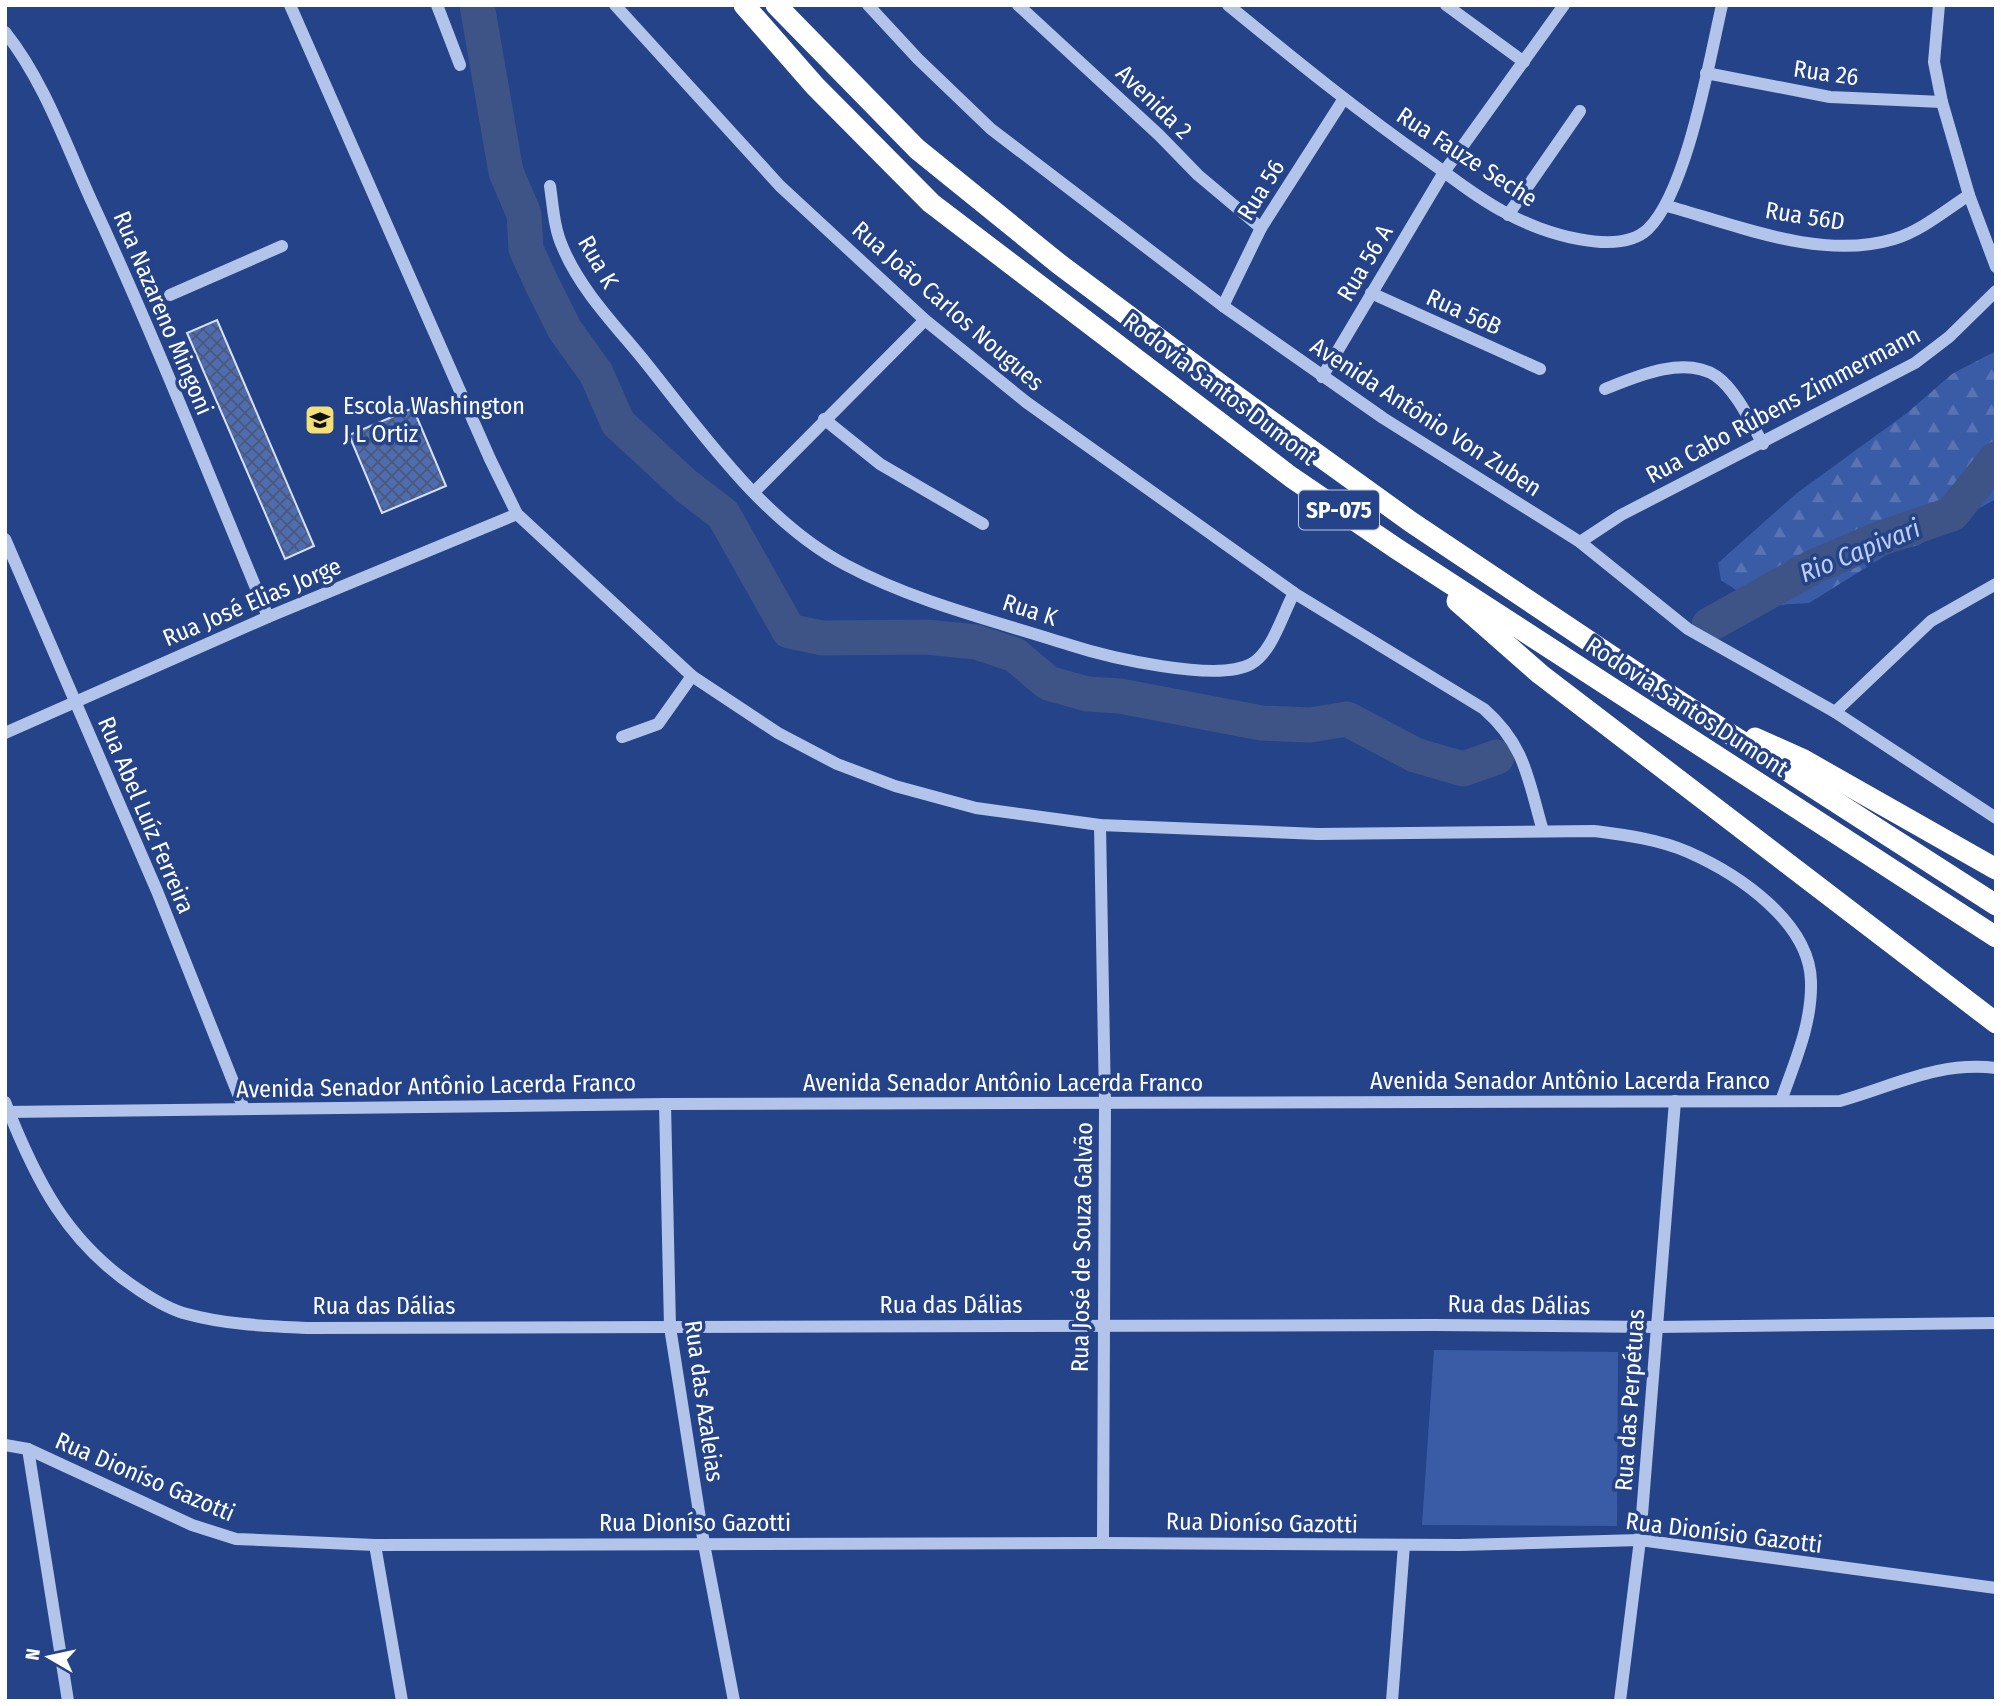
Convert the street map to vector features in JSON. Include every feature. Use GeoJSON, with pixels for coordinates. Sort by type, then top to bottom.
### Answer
{"type":"FeatureCollection","features":[{"type":"Feature","properties":{"kind":"highway","name":"Rodovia Santos Dumont"},"geometry":{"type":"LineString","coordinates":[[744,5],[815,86],[931,203],[1291,477],[1397,550],[1996,937]]}},
{"type":"Feature","properties":{"kind":"highway","name":"Rodovia Santos Dumont"},"geometry":{"type":"LineString","coordinates":[[776,5],[917,149],[1059,264],[1411,522],[1674,698],[1996,905]]}},
{"type":"Feature","properties":{"kind":"highway"},"geometry":{"type":"LineString","coordinates":[[1397,550],[1540,674],[1996,1023]]}},
{"type":"Feature","properties":{"kind":"highway"},"geometry":{"type":"LineString","coordinates":[[1674,698],[1802,759],[1996,869]]}},
{"type":"Feature","properties":{"kind":"street"},"geometry":{"type":"LineString","coordinates":[[290,5],[484,447],[517,514],[692,676],[778,733],[837,764],[895,786],[976,808],[1100,825],[1318,834],[1543,831],[1635,836],[1688,852],[1752,890],[1783,917],[1801,939],[1812,979],[1810,1021],[1781,1101]]}},
{"type":"Feature","properties":{"kind":"street"},"geometry":{"type":"LineString","coordinates":[[437,5],[460,65]]}},
{"type":"Feature","properties":{"kind":"street","name":"Rua João Carlos Nougues"},"geometry":{"type":"LineString","coordinates":[[615,5],[780,186],[925,320],[1026,402],[1294,593]]}},
{"type":"Feature","properties":{"kind":"street","name":"Avenida Antônio Von Zuben"},"geometry":{"type":"LineString","coordinates":[[868,5],[918,59],[991,129],[1223,306],[1322,377],[1580,542],[1688,629],[1835,712],[1996,818]]}},
{"type":"Feature","properties":{"kind":"street","name":"Avenida 2"},"geometry":{"type":"LineString","coordinates":[[1018,5],[1159,135],[1198,176],[1261,229]]}},
{"type":"Feature","properties":{"kind":"street","name":"Rua Fauze Seche"},"geometry":{"type":"LineString","coordinates":[[1228,5],[1343,100],[1508,215],[1582,239],[1618,241],[1631,240],[1647,230],[1667,206],[1682,163],[1722,5]]}},
{"type":"Feature","properties":{"kind":"street"},"geometry":{"type":"LineString","coordinates":[[1446,5],[1524,61]]}},
{"type":"Feature","properties":{"kind":"street","name":"Rua 56 A"},"geometry":{"type":"LineString","coordinates":[[1322,377],[1444,172],[1564,5]]}},
{"type":"Feature","properties":{"kind":"street"},"geometry":{"type":"LineString","coordinates":[[1939,5],[1934,62],[1942,102],[1969,195],[1996,267]]}},
{"type":"Feature","properties":{"kind":"street","name":"Rua Nazareno Mingoni"},"geometry":{"type":"LineString","coordinates":[[5,32],[20,51],[46,100],[139,304],[268,617]]}},
{"type":"Feature","properties":{"kind":"street","name":"Rua 26"},"geometry":{"type":"LineString","coordinates":[[1706,73],[1830,97],[1942,102]]}},
{"type":"Feature","properties":{"kind":"street","name":"Rua 56"},"geometry":{"type":"LineString","coordinates":[[1223,306],[1261,229],[1343,100]]}},
{"type":"Feature","properties":{"kind":"street"},"geometry":{"type":"LineString","coordinates":[[1508,215],[1580,111]]}},
{"type":"Feature","properties":{"kind":"street","name":"Rua K"},"geometry":{"type":"LineString","coordinates":[[550,186],[562,247],[578,277],[681,407],[754,492],[801,536],[844,565],[895,588],[1110,658],[1214,671],[1241,669],[1254,663],[1265,651],[1294,593]]}},
{"type":"Feature","properties":{"kind":"street","name":"Rua 56D"},"geometry":{"type":"LineString","coordinates":[[1667,206],[1806,243],[1858,246],[1895,239],[1969,195]]}},
{"type":"Feature","properties":{"kind":"street"},"geometry":{"type":"LineString","coordinates":[[170,295],[282,246]]}},
{"type":"Feature","properties":{"kind":"street","name":"Rua Cabo Rúbens Zimmermann"},"geometry":{"type":"LineString","coordinates":[[1580,542],[1621,515],[1763,444],[1915,363],[1949,337],[1996,291]]}},
{"type":"Feature","properties":{"kind":"street","name":"Rua 56B"},"geometry":{"type":"LineString","coordinates":[[1371,293],[1540,369]]}},
{"type":"Feature","properties":{"kind":"street"},"geometry":{"type":"LineString","coordinates":[[754,492],[925,320]]}},
{"type":"Feature","properties":{"kind":"street"},"geometry":{"type":"LineString","coordinates":[[1605,389],[1649,372],[1692,369],[1705,372],[1717,377],[1763,444]]}},
{"type":"Feature","properties":{"kind":"street"},"geometry":{"type":"LineString","coordinates":[[824,419],[880,464],[983,524]]}},
{"type":"Feature","properties":{"kind":"street","name":"Rua José Elias Jorge"},"geometry":{"type":"LineString","coordinates":[[5,733],[268,617],[517,514]]}},
{"type":"Feature","properties":{"kind":"street","name":"Rua Abel Luíz Ferreira"},"geometry":{"type":"LineString","coordinates":[[5,539],[157,891],[244,1110]]}},
{"type":"Feature","properties":{"kind":"street"},"geometry":{"type":"LineString","coordinates":[[1835,712],[1931,621],[1996,584]]}},
{"type":"Feature","properties":{"kind":"street"},"geometry":{"type":"LineString","coordinates":[[1294,593],[1484,709],[1506,728],[1521,753],[1543,831]]}},
{"type":"Feature","properties":{"kind":"street"},"geometry":{"type":"LineString","coordinates":[[622,737],[657,724],[692,676]]}},
{"type":"Feature","properties":{"kind":"street","name":"Rua José de Souza Galvão"},"geometry":{"type":"LineString","coordinates":[[1100,825],[1105,1104],[1103,1543]]}},
{"type":"Feature","properties":{"kind":"street","name":"Avenida Senador Antônio Lacerda Franco"},"geometry":{"type":"LineString","coordinates":[[6,1109],[244,1110],[665,1104],[1840,1101],[1934,1069],[1977,1066],[1996,1068]]}},
{"type":"Feature","properties":{"kind":"street","name":"Rua das Perpétuas"},"geometry":{"type":"LineString","coordinates":[[1620,1701],[1640,1540],[1675,1101]]}},
{"type":"Feature","properties":{"kind":"street","name":"Rua das Azaleias"},"geometry":{"type":"LineString","coordinates":[[665,1104],[670,1327],[704,1544],[734,1701]]}},
{"type":"Feature","properties":{"kind":"street","name":"Rua das Dálias"},"geometry":{"type":"LineString","coordinates":[[6,1109],[44,1188],[73,1233],[95,1258],[156,1301],[185,1314],[234,1324],[309,1328],[1102,1325],[1656,1327],[1996,1323]]}},
{"type":"Feature","properties":{"kind":"street","name":"Rua Dioníso Gazotti"},"geometry":{"type":"LineString","coordinates":[[5,1445],[28,1449],[192,1525],[236,1539],[375,1545],[1404,1545]]}},
{"type":"Feature","properties":{"kind":"street"},"geometry":{"type":"LineString","coordinates":[[28,1449],[68,1701]]}},
{"type":"Feature","properties":{"kind":"street","name":"Rua Dionísio Gazotti"},"geometry":{"type":"LineString","coordinates":[[1404,1545],[1640,1540],[1996,1588]]}},
{"type":"Feature","properties":{"kind":"street"},"geometry":{"type":"LineString","coordinates":[[375,1545],[402,1701]]}},
{"type":"Feature","properties":{"kind":"street"},"geometry":{"type":"LineString","coordinates":[[1392,1701],[1404,1545]]}},
{"type":"Feature","properties":{"kind":"green space"},"geometry":{"type":"Polygon","coordinates":[[[1996,351],[1996,499],[1945,527],[1919,545],[1891,552],[1809,603],[1774,605],[1745,596],[1721,580],[1718,563],[1797,493],[1907,413],[1952,374],[1996,351]]]}},
{"type":"Feature","properties":{"kind":"green space"},"geometry":{"type":"Polygon","coordinates":[[[1434,1350],[1618,1352],[1617,1526],[1422,1525],[1434,1350]]]}},
{"type":"Feature","properties":{"kind":"building"},"geometry":{"type":"Polygon","coordinates":[[[217,320],[314,546],[285,559],[187,333],[217,320]]]}},
{"type":"Feature","properties":{"kind":"building"},"geometry":{"type":"Polygon","coordinates":[[[413,408],[446,486],[382,513],[349,435],[413,408]]]}},
{"type":"Feature","properties":{"kind":"waterway"},"geometry":{"type":"LineString","coordinates":[[477,5],[506,172],[524,214],[526,249],[541,282],[565,330],[596,373],[618,423],[685,485],[723,514],[789,631],[822,638],[926,637],[976,642],[1015,655],[1048,683],[1087,694],[1120,696],[1261,723],[1310,725],[1347,719],[1415,755],[1463,769],[1497,757]]}},
{"type":"Feature","properties":{"kind":"waterway","name":"Rio Capivari"},"geometry":{"type":"LineString","coordinates":[[1709,625],[1813,567],[1876,540],[1952,514],[1996,459]]}},
{"type":"Feature","properties":{"kind":"place","name":"Escola Washington J L Ortiz"},"geometry":{"type":"Point","coordinates":[320,420]}}]}
